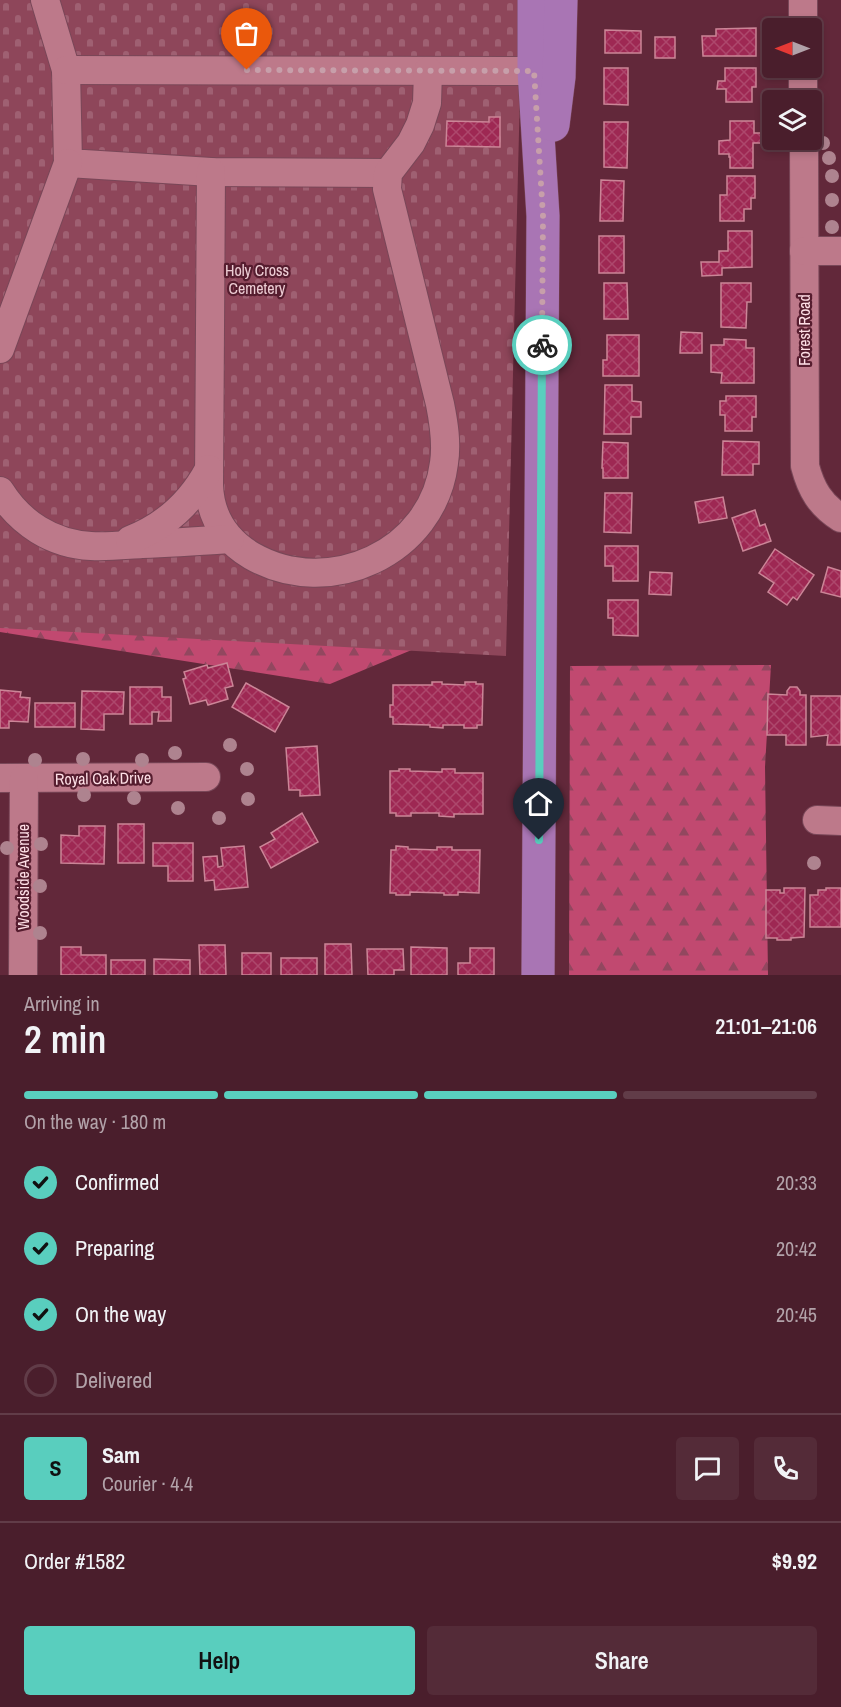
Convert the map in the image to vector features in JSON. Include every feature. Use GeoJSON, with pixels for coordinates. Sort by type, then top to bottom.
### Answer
{"type":"FeatureCollection","features":[{"type":"Feature","properties":{"kind":"main road"},"geometry":{"type":"LineString","coordinates":[[534,0],[534,71],[543,216],[538,975]]}},
{"type":"Feature","properties":{"kind":"main road"},"geometry":{"type":"LineString","coordinates":[[543,216],[559,77],[561,0]]}},
{"type":"Feature","properties":{"kind":"street"},"geometry":{"type":"LineString","coordinates":[[0,349],[68,163],[66,70],[45,0]]}},
{"type":"Feature","properties":{"kind":"street"},"geometry":{"type":"LineString","coordinates":[[803,0],[803,18]]}},
{"type":"Feature","properties":{"kind":"street"},"geometry":{"type":"LineString","coordinates":[[66,70],[534,71]]}},
{"type":"Feature","properties":{"kind":"street"},"geometry":{"type":"LineString","coordinates":[[211,172],[209,492],[211,505],[219,524],[230,539],[248,554],[279,567],[311,573],[345,570],[366,563],[395,547],[419,524],[431,505],[444,463],[444,426],[440,404],[387,189],[388,172],[411,143],[420,125],[427,103],[428,70]]}},
{"type":"Feature","properties":{"kind":"street","name":"Forest Road"},"geometry":{"type":"LineString","coordinates":[[804,150],[805,466],[814,493],[820,502],[837,515]]}},
{"type":"Feature","properties":{"kind":"street"},"geometry":{"type":"LineString","coordinates":[[68,163],[211,172],[388,172]]}},
{"type":"Feature","properties":{"kind":"street"},"geometry":{"type":"LineString","coordinates":[[804,251],[841,251]]}},
{"type":"Feature","properties":{"kind":"street"},"geometry":{"type":"LineString","coordinates":[[108,546],[153,530],[172,516],[189,499],[209,469]]}},
{"type":"Feature","properties":{"kind":"street"},"geometry":{"type":"LineString","coordinates":[[0,490],[23,519],[45,534],[71,544],[108,546],[230,539]]}},
{"type":"Feature","properties":{"kind":"street","name":"Royal Oak Drive"},"geometry":{"type":"LineString","coordinates":[[12,779],[206,777]]}},
{"type":"Feature","properties":{"kind":"street","name":"Woodside Avenue"},"geometry":{"type":"LineString","coordinates":[[12,779],[23,975]]}},
{"type":"Feature","properties":{"kind":"green space","name":"Holy Cross Cemetery"},"geometry":{"type":"Polygon","coordinates":[[[0,0],[520,0],[520,91],[506,656],[0,628],[0,0]]]}},
{"type":"Feature","properties":{"kind":"green space"},"geometry":{"type":"Polygon","coordinates":[[[0,589],[438,639],[330,684],[0,632],[0,589]]]}},
{"type":"Feature","properties":{"kind":"green space"},"geometry":{"type":"Polygon","coordinates":[[[771,665],[765,767],[768,975],[569,975],[570,666],[771,665]]]}},
{"type":"Feature","properties":{"kind":"building"},"geometry":{"type":"Polygon","coordinates":[[[756,28],[756,56],[703,56],[702,36],[716,36],[716,29],[756,28]]]}},
{"type":"Feature","properties":{"kind":"building"},"geometry":{"type":"Polygon","coordinates":[[[605,30],[641,31],[641,53],[605,53],[605,30]]]}},
{"type":"Feature","properties":{"kind":"building"},"geometry":{"type":"Polygon","coordinates":[[[655,37],[675,37],[675,58],[655,58],[655,37]]]}},
{"type":"Feature","properties":{"kind":"building"},"geometry":{"type":"Polygon","coordinates":[[[604,68],[628,68],[628,105],[604,104],[604,68]]]}},
{"type":"Feature","properties":{"kind":"building"},"geometry":{"type":"Polygon","coordinates":[[[725,68],[756,68],[756,87],[752,87],[752,102],[726,102],[726,89],[717,89],[718,81],[725,81],[725,68]]]}},
{"type":"Feature","properties":{"kind":"building"},"geometry":{"type":"Polygon","coordinates":[[[489,117],[500,117],[500,147],[446,146],[447,121],[489,122],[489,117]]]}},
{"type":"Feature","properties":{"kind":"building"},"geometry":{"type":"Polygon","coordinates":[[[730,121],[754,121],[754,133],[762,133],[762,143],[753,143],[753,168],[730,168],[729,154],[719,154],[719,141],[730,140],[730,121]]]}},
{"type":"Feature","properties":{"kind":"building"},"geometry":{"type":"Polygon","coordinates":[[[604,122],[628,122],[627,168],[604,167],[604,122]]]}},
{"type":"Feature","properties":{"kind":"building"},"geometry":{"type":"Polygon","coordinates":[[[727,176],[755,176],[755,198],[751,198],[751,209],[744,209],[744,221],[720,221],[720,195],[727,195],[727,176]]]}},
{"type":"Feature","properties":{"kind":"building"},"geometry":{"type":"Polygon","coordinates":[[[601,180],[624,181],[623,221],[600,221],[601,180]]]}},
{"type":"Feature","properties":{"kind":"building"},"geometry":{"type":"Polygon","coordinates":[[[728,231],[752,231],[752,267],[722,268],[722,275],[702,276],[701,262],[719,262],[719,251],[728,251],[728,231]]]}},
{"type":"Feature","properties":{"kind":"building"},"geometry":{"type":"Polygon","coordinates":[[[599,236],[624,236],[624,273],[599,273],[599,236]]]}},
{"type":"Feature","properties":{"kind":"building"},"geometry":{"type":"Polygon","coordinates":[[[604,283],[627,283],[628,319],[604,319],[604,283]]]}},
{"type":"Feature","properties":{"kind":"building"},"geometry":{"type":"Polygon","coordinates":[[[721,283],[751,283],[751,302],[747,302],[746,328],[721,327],[721,283]]]}},
{"type":"Feature","properties":{"kind":"building"},"geometry":{"type":"Polygon","coordinates":[[[681,332],[702,333],[702,353],[680,353],[681,332]]]}},
{"type":"Feature","properties":{"kind":"building"},"geometry":{"type":"Polygon","coordinates":[[[607,335],[639,335],[639,376],[603,376],[603,360],[607,360],[607,335]]]}},
{"type":"Feature","properties":{"kind":"building"},"geometry":{"type":"Polygon","coordinates":[[[724,339],[746,340],[746,348],[754,348],[754,383],[721,383],[722,373],[711,372],[711,345],[724,345],[724,339]]]}},
{"type":"Feature","properties":{"kind":"building"},"geometry":{"type":"Polygon","coordinates":[[[605,385],[632,385],[632,401],[641,402],[641,417],[631,417],[631,434],[604,434],[605,385]]]}},
{"type":"Feature","properties":{"kind":"building"},"geometry":{"type":"Polygon","coordinates":[[[726,396],[756,396],[756,417],[752,417],[752,431],[725,431],[725,415],[720,415],[720,401],[726,401],[726,396]]]}},
{"type":"Feature","properties":{"kind":"building"},"geometry":{"type":"Polygon","coordinates":[[[723,441],[759,442],[759,464],[753,464],[753,475],[722,475],[723,441]]]}},
{"type":"Feature","properties":{"kind":"building"},"geometry":{"type":"Polygon","coordinates":[[[603,442],[628,443],[628,478],[603,478],[603,442]]]}},
{"type":"Feature","properties":{"kind":"building"},"geometry":{"type":"Polygon","coordinates":[[[605,493],[632,493],[631,533],[604,532],[605,493]]]}},
{"type":"Feature","properties":{"kind":"building"},"geometry":{"type":"Polygon","coordinates":[[[723,497],[727,518],[699,523],[695,502],[723,497]]]}},
{"type":"Feature","properties":{"kind":"building"},"geometry":{"type":"Polygon","coordinates":[[[755,510],[760,526],[765,524],[771,541],[743,551],[732,518],[755,510]]]}},
{"type":"Feature","properties":{"kind":"building"},"geometry":{"type":"Polygon","coordinates":[[[605,546],[638,546],[638,581],[613,581],[613,566],[605,566],[605,546]]]}},
{"type":"Feature","properties":{"kind":"building"},"geometry":{"type":"Polygon","coordinates":[[[775,549],[814,575],[797,600],[793,597],[787,605],[768,592],[774,583],[759,573],[775,549]]]}},
{"type":"Feature","properties":{"kind":"building"},"geometry":{"type":"Polygon","coordinates":[[[828,567],[841,571],[841,597],[821,592],[828,567]]]}},
{"type":"Feature","properties":{"kind":"building"},"geometry":{"type":"Polygon","coordinates":[[[650,572],[672,573],[671,595],[649,594],[650,572]]]}},
{"type":"Feature","properties":{"kind":"building"},"geometry":{"type":"Polygon","coordinates":[[[608,600],[638,600],[638,636],[613,635],[613,618],[608,618],[608,600]]]}},
{"type":"Feature","properties":{"kind":"building"},"geometry":{"type":"Polygon","coordinates":[[[227,663],[233,686],[225,688],[228,699],[208,705],[206,700],[190,704],[183,679],[186,678],[184,672],[207,665],[208,668],[227,663]]]}},
{"type":"Feature","properties":{"kind":"building"},"geometry":{"type":"Polygon","coordinates":[[[432,682],[483,684],[482,725],[477,725],[477,728],[464,728],[464,725],[443,725],[443,728],[430,727],[430,725],[393,724],[393,717],[390,717],[390,705],[393,705],[393,685],[432,685],[432,682]]]}},
{"type":"Feature","properties":{"kind":"building"},"geometry":{"type":"Polygon","coordinates":[[[246,683],[289,707],[275,732],[232,707],[246,683]]]}},
{"type":"Feature","properties":{"kind":"building"},"geometry":{"type":"Polygon","coordinates":[[[130,687],[162,687],[162,697],[171,697],[171,721],[158,721],[159,712],[152,712],[152,724],[130,724],[130,687]]]}},
{"type":"Feature","properties":{"kind":"building"},"geometry":{"type":"Polygon","coordinates":[[[790,687],[797,687],[800,695],[806,695],[806,745],[786,745],[786,735],[767,735],[768,694],[787,695],[790,687]]]}},
{"type":"Feature","properties":{"kind":"building"},"geometry":{"type":"Polygon","coordinates":[[[0,690],[21,692],[20,697],[30,698],[28,722],[9,721],[9,728],[0,728],[0,690]]]}},
{"type":"Feature","properties":{"kind":"building"},"geometry":{"type":"Polygon","coordinates":[[[82,691],[124,692],[123,714],[104,714],[104,730],[81,729],[82,691]]]}},
{"type":"Feature","properties":{"kind":"building"},"geometry":{"type":"Polygon","coordinates":[[[811,696],[841,696],[841,745],[827,745],[828,735],[811,737],[811,696]]]}},
{"type":"Feature","properties":{"kind":"building"},"geometry":{"type":"Polygon","coordinates":[[[35,703],[75,703],[75,727],[35,727],[35,703]]]}},
{"type":"Feature","properties":{"kind":"building"},"geometry":{"type":"Polygon","coordinates":[[[317,746],[320,795],[300,796],[300,790],[289,790],[286,748],[317,746]]]}},
{"type":"Feature","properties":{"kind":"building"},"geometry":{"type":"Polygon","coordinates":[[[399,769],[442,772],[442,769],[455,769],[455,773],[483,773],[483,814],[454,814],[454,817],[439,816],[439,813],[411,813],[411,816],[396,816],[396,813],[390,813],[390,771],[399,771],[399,769]]]}},
{"type":"Feature","properties":{"kind":"building"},"geometry":{"type":"Polygon","coordinates":[[[302,813],[318,842],[271,868],[260,847],[275,839],[271,833],[302,813]]]}},
{"type":"Feature","properties":{"kind":"building"},"geometry":{"type":"Polygon","coordinates":[[[118,824],[144,824],[144,863],[118,863],[118,824]]]}},
{"type":"Feature","properties":{"kind":"building"},"geometry":{"type":"Polygon","coordinates":[[[79,826],[105,826],[104,864],[61,863],[61,835],[79,836],[79,826]]]}},
{"type":"Feature","properties":{"kind":"building"},"geometry":{"type":"Polygon","coordinates":[[[153,843],[193,843],[193,881],[168,881],[168,866],[153,866],[153,843]]]}},
{"type":"Feature","properties":{"kind":"building"},"geometry":{"type":"Polygon","coordinates":[[[244,846],[248,887],[215,890],[214,880],[205,881],[203,857],[217,856],[218,867],[223,866],[221,848],[244,846]]]}},
{"type":"Feature","properties":{"kind":"building"},"geometry":{"type":"Polygon","coordinates":[[[396,846],[408,847],[408,849],[437,850],[437,847],[452,847],[452,850],[480,850],[479,893],[458,892],[458,895],[444,895],[444,893],[410,892],[410,895],[396,895],[396,893],[390,893],[391,850],[396,850],[396,846]]]}},
{"type":"Feature","properties":{"kind":"building"},"geometry":{"type":"Polygon","coordinates":[[[784,888],[805,888],[804,937],[791,938],[791,940],[766,938],[766,890],[780,890],[780,893],[784,893],[784,888]]]}},
{"type":"Feature","properties":{"kind":"building"},"geometry":{"type":"Polygon","coordinates":[[[826,888],[841,888],[841,927],[810,927],[810,895],[818,895],[818,890],[826,890],[826,888]]]}},
{"type":"Feature","properties":{"kind":"building"},"geometry":{"type":"Polygon","coordinates":[[[325,944],[351,944],[352,975],[325,975],[325,944]]]}},
{"type":"Feature","properties":{"kind":"building"},"geometry":{"type":"Polygon","coordinates":[[[199,945],[225,945],[226,975],[200,975],[199,945]]]}},
{"type":"Feature","properties":{"kind":"building"},"geometry":{"type":"Polygon","coordinates":[[[61,947],[81,947],[81,955],[106,955],[106,975],[61,975],[61,947]]]}},
{"type":"Feature","properties":{"kind":"building"},"geometry":{"type":"Polygon","coordinates":[[[411,947],[447,948],[447,975],[411,975],[411,947]]]}},
{"type":"Feature","properties":{"kind":"building"},"geometry":{"type":"Polygon","coordinates":[[[470,948],[494,948],[494,975],[458,975],[458,963],[470,963],[470,948]]]}},
{"type":"Feature","properties":{"kind":"building"},"geometry":{"type":"Polygon","coordinates":[[[367,949],[403,949],[404,970],[394,970],[394,975],[368,975],[367,949]]]}},
{"type":"Feature","properties":{"kind":"building"},"geometry":{"type":"Polygon","coordinates":[[[242,953],[271,953],[271,975],[242,975],[242,953]]]}},
{"type":"Feature","properties":{"kind":"building"},"geometry":{"type":"Polygon","coordinates":[[[281,958],[317,958],[317,975],[281,975],[281,958]]]}},
{"type":"Feature","properties":{"kind":"building"},"geometry":{"type":"Polygon","coordinates":[[[154,959],[190,960],[190,975],[154,975],[154,959]]]}},
{"type":"Feature","properties":{"kind":"building"},"geometry":{"type":"Polygon","coordinates":[[[111,960],[145,960],[145,975],[111,975],[111,960]]]}},
{"type":"Feature","properties":{"kind":"way so far"},"geometry":{"type":"LineString","coordinates":[[247,70],[534,71],[543,216],[542,345]]}},
{"type":"Feature","properties":{"kind":"route"},"geometry":{"type":"LineString","coordinates":[[539,840],[542,345]]}}]}
